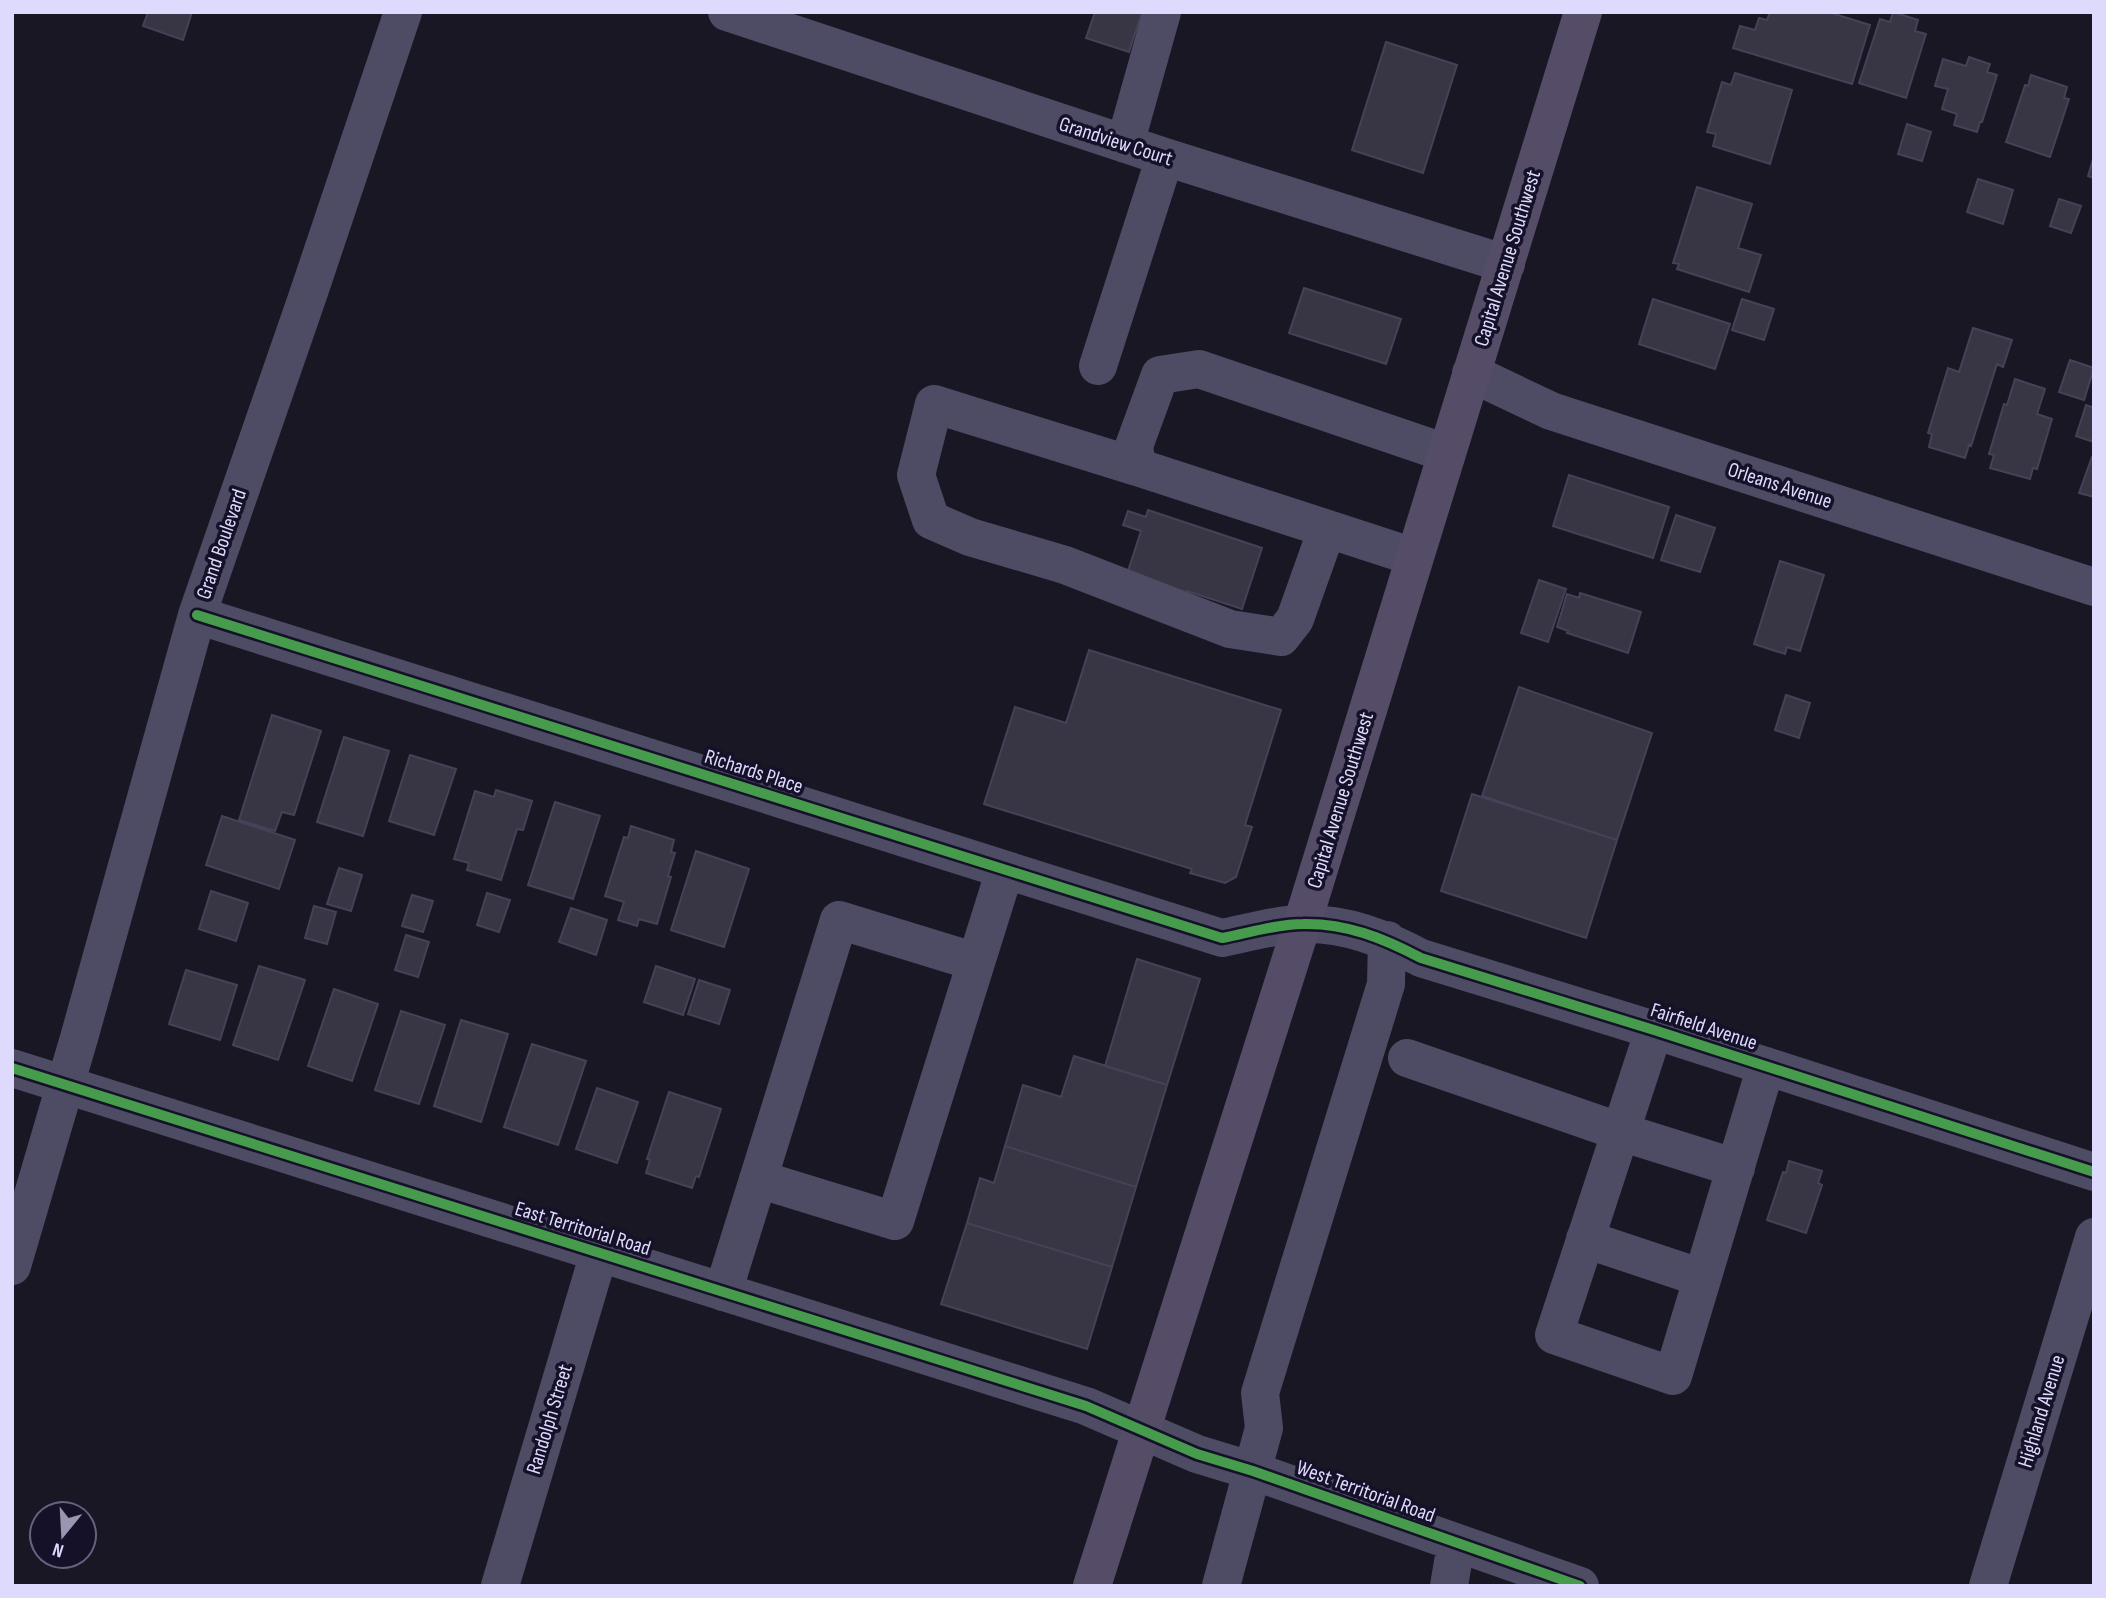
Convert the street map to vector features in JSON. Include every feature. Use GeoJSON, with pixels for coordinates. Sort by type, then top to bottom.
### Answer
{"type":"FeatureCollection","features":[{"type":"Feature","properties":{"kind":"main road","name":"Capital Avenue Southwest"},"geometry":{"type":"LineString","coordinates":[[1092,1586],[1302,923],[1583,12]]}},
{"type":"Feature","properties":{"kind":"street","name":"Grand Boulevard"},"geometry":{"type":"LineString","coordinates":[[12,1266],[197,615],[403,12]]}},
{"type":"Feature","properties":{"kind":"street","name":"Grandview Court"},"geometry":{"type":"LineString","coordinates":[[727,12],[1165,157],[1506,264]]}},
{"type":"Feature","properties":{"kind":"street"},"geometry":{"type":"LineString","coordinates":[[1125,144],[1162,12]]}},
{"type":"Feature","properties":{"kind":"street"},"geometry":{"type":"LineString","coordinates":[[1098,366],[1165,157]]}},
{"type":"Feature","properties":{"kind":"street"},"geometry":{"type":"LineString","coordinates":[[1137,467],[1134,446],[1160,375],[1199,369],[1446,453]]}},
{"type":"Feature","properties":{"kind":"street","name":"Orleans Avenue"},"geometry":{"type":"LineString","coordinates":[[1471,373],[1551,411],[2094,587]]}},
{"type":"Feature","properties":{"kind":"street"},"geometry":{"type":"LineString","coordinates":[[1327,529],[1295,619],[1281,637],[1230,629],[1065,565],[970,537],[931,520],[916,475],[934,404],[1137,467],[1414,557]]}},
{"type":"Feature","properties":{"kind":"street","name":"Richards Place"},"geometry":{"type":"LineString","coordinates":[[197,615],[1222,938],[1302,923]]}},
{"type":"Feature","properties":{"kind":"street"},"geometry":{"type":"LineString","coordinates":[[758,1179],[895,1221],[1005,870]]}},
{"type":"Feature","properties":{"kind":"street"},"geometry":{"type":"LineString","coordinates":[[723,1292],[839,920],[976,962]]}},
{"type":"Feature","properties":{"kind":"street","name":"Fairfield Avenue"},"geometry":{"type":"LineString","coordinates":[[1302,923],[1357,929],[1387,940],[1421,958],[2094,1172]]}},
{"type":"Feature","properties":{"kind":"street"},"geometry":{"type":"LineString","coordinates":[[1221,1586],[1264,1428],[1259,1393],[1386,984],[1387,940]]}},
{"type":"Feature","properties":{"kind":"street"},"geometry":{"type":"LineString","coordinates":[[1654,1030],[1554,1335],[1673,1376],[1766,1066]]}},
{"type":"Feature","properties":{"kind":"street"},"geometry":{"type":"LineString","coordinates":[[1407,1058],[1621,1132],[1735,1168]]}},
{"type":"Feature","properties":{"kind":"street","name":"East Territorial Road"},"geometry":{"type":"LineString","coordinates":[[12,1068],[1086,1406],[1140,1430]]}},
{"type":"Feature","properties":{"kind":"street","name":"Highland Avenue"},"geometry":{"type":"LineString","coordinates":[[1988,1586],[2094,1237]]}},
{"type":"Feature","properties":{"kind":"street"},"geometry":{"type":"LineString","coordinates":[[1585,1239],[1702,1278]]}},
{"type":"Feature","properties":{"kind":"street","name":"Randolph Street"},"geometry":{"type":"LineString","coordinates":[[500,1586],[599,1253]]}},
{"type":"Feature","properties":{"kind":"street","name":"West Territorial Road"},"geometry":{"type":"LineString","coordinates":[[1140,1430],[1197,1454],[1253,1471],[1580,1586]]}},
{"type":"Feature","properties":{"kind":"street"},"geometry":{"type":"LineString","coordinates":[[1449,1586],[1456,1544]]}},
{"type":"Feature","properties":{"kind":"building"},"geometry":{"type":"Polygon","coordinates":[[[148,12],[192,12],[183,40],[143,26],[148,12]]]}},
{"type":"Feature","properties":{"kind":"building"},"geometry":{"type":"Polygon","coordinates":[[[1095,12],[1142,12],[1129,52],[1086,38],[1095,12]]]}},
{"type":"Feature","properties":{"kind":"building"},"geometry":{"type":"Polygon","coordinates":[[[1770,12],[1828,12],[1870,25],[1852,84],[1733,48],[1740,26],[1755,30],[1759,18],[1767,20],[1770,12]]]}},
{"type":"Feature","properties":{"kind":"building"},"geometry":{"type":"Polygon","coordinates":[[[1893,12],[1918,20],[1915,31],[1926,34],[1906,98],[1859,83],[1880,19],[1890,22],[1893,12]]]}},
{"type":"Feature","properties":{"kind":"building"},"geometry":{"type":"Polygon","coordinates":[[[1386,42],[1457,65],[1423,173],[1352,150],[1386,42]]]}},
{"type":"Feature","properties":{"kind":"building"},"geometry":{"type":"Polygon","coordinates":[[[1969,57],[1990,64],[1987,72],[1997,75],[1977,132],[1954,125],[1957,114],[1942,109],[1948,89],[1935,86],[1943,59],[1966,66],[1969,57]]]}},
{"type":"Feature","properties":{"kind":"building"},"geometry":{"type":"Polygon","coordinates":[[[1735,73],[1792,90],[1770,164],[1713,146],[1716,134],[1707,132],[1722,82],[1731,85],[1735,73]]]}},
{"type":"Feature","properties":{"kind":"building"},"geometry":{"type":"Polygon","coordinates":[[[2031,75],[2067,87],[2064,98],[2069,99],[2050,157],[2006,142],[2025,85],[2028,86],[2031,75]]]}},
{"type":"Feature","properties":{"kind":"building"},"geometry":{"type":"Polygon","coordinates":[[[1907,124],[1931,132],[1922,161],[1898,154],[1907,124]]]}},
{"type":"Feature","properties":{"kind":"building"},"geometry":{"type":"Polygon","coordinates":[[[2094,156],[2094,178],[2088,176],[2094,156]]]}},
{"type":"Feature","properties":{"kind":"building"},"geometry":{"type":"Polygon","coordinates":[[[1978,179],[2013,190],[2003,224],[1967,212],[1978,179]]]}},
{"type":"Feature","properties":{"kind":"building"},"geometry":{"type":"Polygon","coordinates":[[[1697,187],[1752,204],[1738,248],[1761,255],[1749,292],[1677,269],[1679,264],[1673,263],[1697,187]]]}},
{"type":"Feature","properties":{"kind":"building"},"geometry":{"type":"Polygon","coordinates":[[[2059,199],[2081,206],[2071,233],[2050,226],[2059,199]]]}},
{"type":"Feature","properties":{"kind":"building"},"geometry":{"type":"Polygon","coordinates":[[[1304,288],[1401,319],[1386,364],[1289,333],[1304,288]]]}},
{"type":"Feature","properties":{"kind":"building"},"geometry":{"type":"Polygon","coordinates":[[[1653,299],[1730,324],[1715,369],[1639,344],[1653,299]]]}},
{"type":"Feature","properties":{"kind":"building"},"geometry":{"type":"Polygon","coordinates":[[[1742,299],[1774,309],[1764,340],[1732,330],[1742,299]]]}},
{"type":"Feature","properties":{"kind":"building"},"geometry":{"type":"Polygon","coordinates":[[[1973,328],[2012,340],[2003,367],[1997,364],[1965,458],[1929,447],[1932,434],[1928,433],[1948,368],[1959,372],[1973,328]]]}},
{"type":"Feature","properties":{"kind":"building"},"geometry":{"type":"Polygon","coordinates":[[[2070,360],[2094,368],[2084,400],[2059,392],[2070,360]]]}},
{"type":"Feature","properties":{"kind":"building"},"geometry":{"type":"Polygon","coordinates":[[[2015,379],[2045,389],[2037,414],[2052,419],[2037,469],[2033,468],[2030,479],[1990,468],[1994,455],[1989,454],[2004,404],[2007,405],[2015,379]]]}},
{"type":"Feature","properties":{"kind":"building"},"geometry":{"type":"Polygon","coordinates":[[[2086,405],[2094,408],[2094,442],[2076,436],[2086,405]]]}},
{"type":"Feature","properties":{"kind":"building"},"geometry":{"type":"Polygon","coordinates":[[[2094,457],[2094,497],[2079,493],[2094,457]]]}},
{"type":"Feature","properties":{"kind":"building"},"geometry":{"type":"Polygon","coordinates":[[[1569,475],[1669,507],[1653,558],[1553,526],[1569,475]]]}},
{"type":"Feature","properties":{"kind":"building"},"geometry":{"type":"Polygon","coordinates":[[[1148,510],[1262,548],[1242,609],[1187,591],[1185,598],[1128,571],[1141,531],[1123,525],[1128,511],[1146,517],[1148,510]]]}},
{"type":"Feature","properties":{"kind":"building"},"geometry":{"type":"Polygon","coordinates":[[[1676,515],[1715,528],[1700,572],[1661,560],[1676,515]]]}},
{"type":"Feature","properties":{"kind":"building"},"geometry":{"type":"Polygon","coordinates":[[[1780,561],[1824,575],[1800,651],[1787,647],[1785,654],[1754,644],[1780,561]]]}},
{"type":"Feature","properties":{"kind":"building"},"geometry":{"type":"Polygon","coordinates":[[[1539,580],[1566,589],[1548,642],[1521,633],[1539,580]]]}},
{"type":"Feature","properties":{"kind":"building"},"geometry":{"type":"Polygon","coordinates":[[[1580,593],[1641,612],[1628,653],[1567,633],[1568,631],[1557,627],[1567,594],[1579,598],[1580,593]]]}},
{"type":"Feature","properties":{"kind":"building"},"geometry":{"type":"Polygon","coordinates":[[[1089,650],[1281,710],[1245,825],[1252,827],[1236,877],[1225,883],[1190,873],[1192,869],[984,804],[1015,707],[1066,723],[1089,650]]]}},
{"type":"Feature","properties":{"kind":"building"},"geometry":{"type":"Polygon","coordinates":[[[1519,687],[1652,733],[1617,840],[1482,796],[1519,687]]]}},
{"type":"Feature","properties":{"kind":"building"},"geometry":{"type":"Polygon","coordinates":[[[1786,695],[1810,703],[1799,738],[1775,730],[1786,695]]]}},
{"type":"Feature","properties":{"kind":"building"},"geometry":{"type":"Polygon","coordinates":[[[272,715],[321,731],[294,815],[282,812],[275,831],[239,820],[272,715]]]}},
{"type":"Feature","properties":{"kind":"building"},"geometry":{"type":"Polygon","coordinates":[[[344,737],[389,751],[363,836],[317,822],[344,737]]]}},
{"type":"Feature","properties":{"kind":"building"},"geometry":{"type":"Polygon","coordinates":[[[410,755],[456,769],[434,835],[389,821],[410,755]]]}},
{"type":"Feature","properties":{"kind":"building"},"geometry":{"type":"Polygon","coordinates":[[[496,790],[532,801],[523,830],[517,829],[501,880],[467,870],[469,863],[454,859],[475,791],[494,797],[496,790]]]}},
{"type":"Feature","properties":{"kind":"building"},"geometry":{"type":"Polygon","coordinates":[[[1472,794],[1617,840],[1586,938],[1441,891],[1472,794]]]}},
{"type":"Feature","properties":{"kind":"building"},"geometry":{"type":"Polygon","coordinates":[[[555,802],[600,816],[573,899],[528,885],[555,802]]]}},
{"type":"Feature","properties":{"kind":"building"},"geometry":{"type":"Polygon","coordinates":[[[222,816],[295,840],[279,889],[206,865],[222,816]]]}},
{"type":"Feature","properties":{"kind":"building"},"geometry":{"type":"Polygon","coordinates":[[[631,826],[674,840],[671,852],[675,853],[668,876],[671,877],[657,924],[639,919],[637,926],[618,920],[624,902],[605,896],[624,837],[628,838],[631,826]]]}},
{"type":"Feature","properties":{"kind":"building"},"geometry":{"type":"Polygon","coordinates":[[[696,851],[749,869],[724,947],[671,930],[696,851]]]}},
{"type":"Feature","properties":{"kind":"building"},"geometry":{"type":"Polygon","coordinates":[[[339,868],[362,875],[351,911],[327,904],[339,868]]]}},
{"type":"Feature","properties":{"kind":"building"},"geometry":{"type":"Polygon","coordinates":[[[211,891],[248,903],[236,941],[199,929],[211,891]]]}},
{"type":"Feature","properties":{"kind":"building"},"geometry":{"type":"Polygon","coordinates":[[[487,893],[510,900],[499,932],[477,925],[487,893]]]}},
{"type":"Feature","properties":{"kind":"building"},"geometry":{"type":"Polygon","coordinates":[[[412,895],[433,901],[423,932],[402,926],[412,895]]]}},
{"type":"Feature","properties":{"kind":"building"},"geometry":{"type":"Polygon","coordinates":[[[314,906],[336,912],[327,944],[305,938],[314,906]]]}},
{"type":"Feature","properties":{"kind":"building"},"geometry":{"type":"Polygon","coordinates":[[[571,908],[607,920],[596,955],[559,942],[571,908]]]}},
{"type":"Feature","properties":{"kind":"building"},"geometry":{"type":"Polygon","coordinates":[[[406,935],[429,942],[418,977],[395,970],[406,935]]]}},
{"type":"Feature","properties":{"kind":"building"},"geometry":{"type":"Polygon","coordinates":[[[1137,959],[1200,979],[1167,1085],[1105,1066],[1137,959]]]}},
{"type":"Feature","properties":{"kind":"building"},"geometry":{"type":"Polygon","coordinates":[[[259,966],[305,980],[278,1060],[233,1045],[259,966]]]}},
{"type":"Feature","properties":{"kind":"building"},"geometry":{"type":"Polygon","coordinates":[[[656,966],[695,979],[683,1015],[644,1002],[656,966]]]}},
{"type":"Feature","properties":{"kind":"building"},"geometry":{"type":"Polygon","coordinates":[[[186,970],[237,985],[220,1040],[169,1024],[186,970]]]}},
{"type":"Feature","properties":{"kind":"building"},"geometry":{"type":"Polygon","coordinates":[[[699,980],[730,990],[719,1024],[688,1014],[699,980]]]}},
{"type":"Feature","properties":{"kind":"building"},"geometry":{"type":"Polygon","coordinates":[[[334,989],[378,1004],[352,1081],[308,1066],[334,989]]]}},
{"type":"Feature","properties":{"kind":"building"},"geometry":{"type":"Polygon","coordinates":[[[401,1011],[445,1025],[419,1104],[375,1090],[401,1011]]]}},
{"type":"Feature","properties":{"kind":"building"},"geometry":{"type":"Polygon","coordinates":[[[461,1020],[508,1034],[481,1122],[434,1106],[461,1020]]]}},
{"type":"Feature","properties":{"kind":"building"},"geometry":{"type":"Polygon","coordinates":[[[532,1044],[586,1061],[558,1145],[504,1127],[532,1044]]]}},
{"type":"Feature","properties":{"kind":"building"},"geometry":{"type":"Polygon","coordinates":[[[1074,1056],[1167,1085],[1136,1187],[1005,1146],[1023,1085],[1061,1097],[1074,1056]]]}},
{"type":"Feature","properties":{"kind":"building"},"geometry":{"type":"Polygon","coordinates":[[[597,1088],[638,1102],[617,1163],[576,1149],[597,1088]]]}},
{"type":"Feature","properties":{"kind":"building"},"geometry":{"type":"Polygon","coordinates":[[[669,1092],[721,1109],[699,1177],[696,1176],[692,1188],[646,1173],[650,1160],[647,1159],[669,1092]]]}},
{"type":"Feature","properties":{"kind":"building"},"geometry":{"type":"Polygon","coordinates":[[[1005,1146],[1136,1187],[1112,1267],[967,1223],[980,1178],[994,1183],[1005,1146]]]}},
{"type":"Feature","properties":{"kind":"building"},"geometry":{"type":"Polygon","coordinates":[[[1789,1161],[1822,1171],[1818,1183],[1822,1185],[1806,1233],[1767,1220],[1789,1161]]]}},
{"type":"Feature","properties":{"kind":"building"},"geometry":{"type":"Polygon","coordinates":[[[967,1223],[1112,1267],[1087,1349],[941,1304],[967,1223]]]}},
{"type":"Feature","properties":{"kind":"cycle path"},"geometry":{"type":"LineString","coordinates":[[197,615],[1222,938],[1293,924],[1319,924],[1364,933],[1421,958],[2094,1172]]}},
{"type":"Feature","properties":{"kind":"cycle path"},"geometry":{"type":"LineString","coordinates":[[12,1068],[1086,1406],[1197,1454],[1253,1471],[1580,1586]]}}]}
